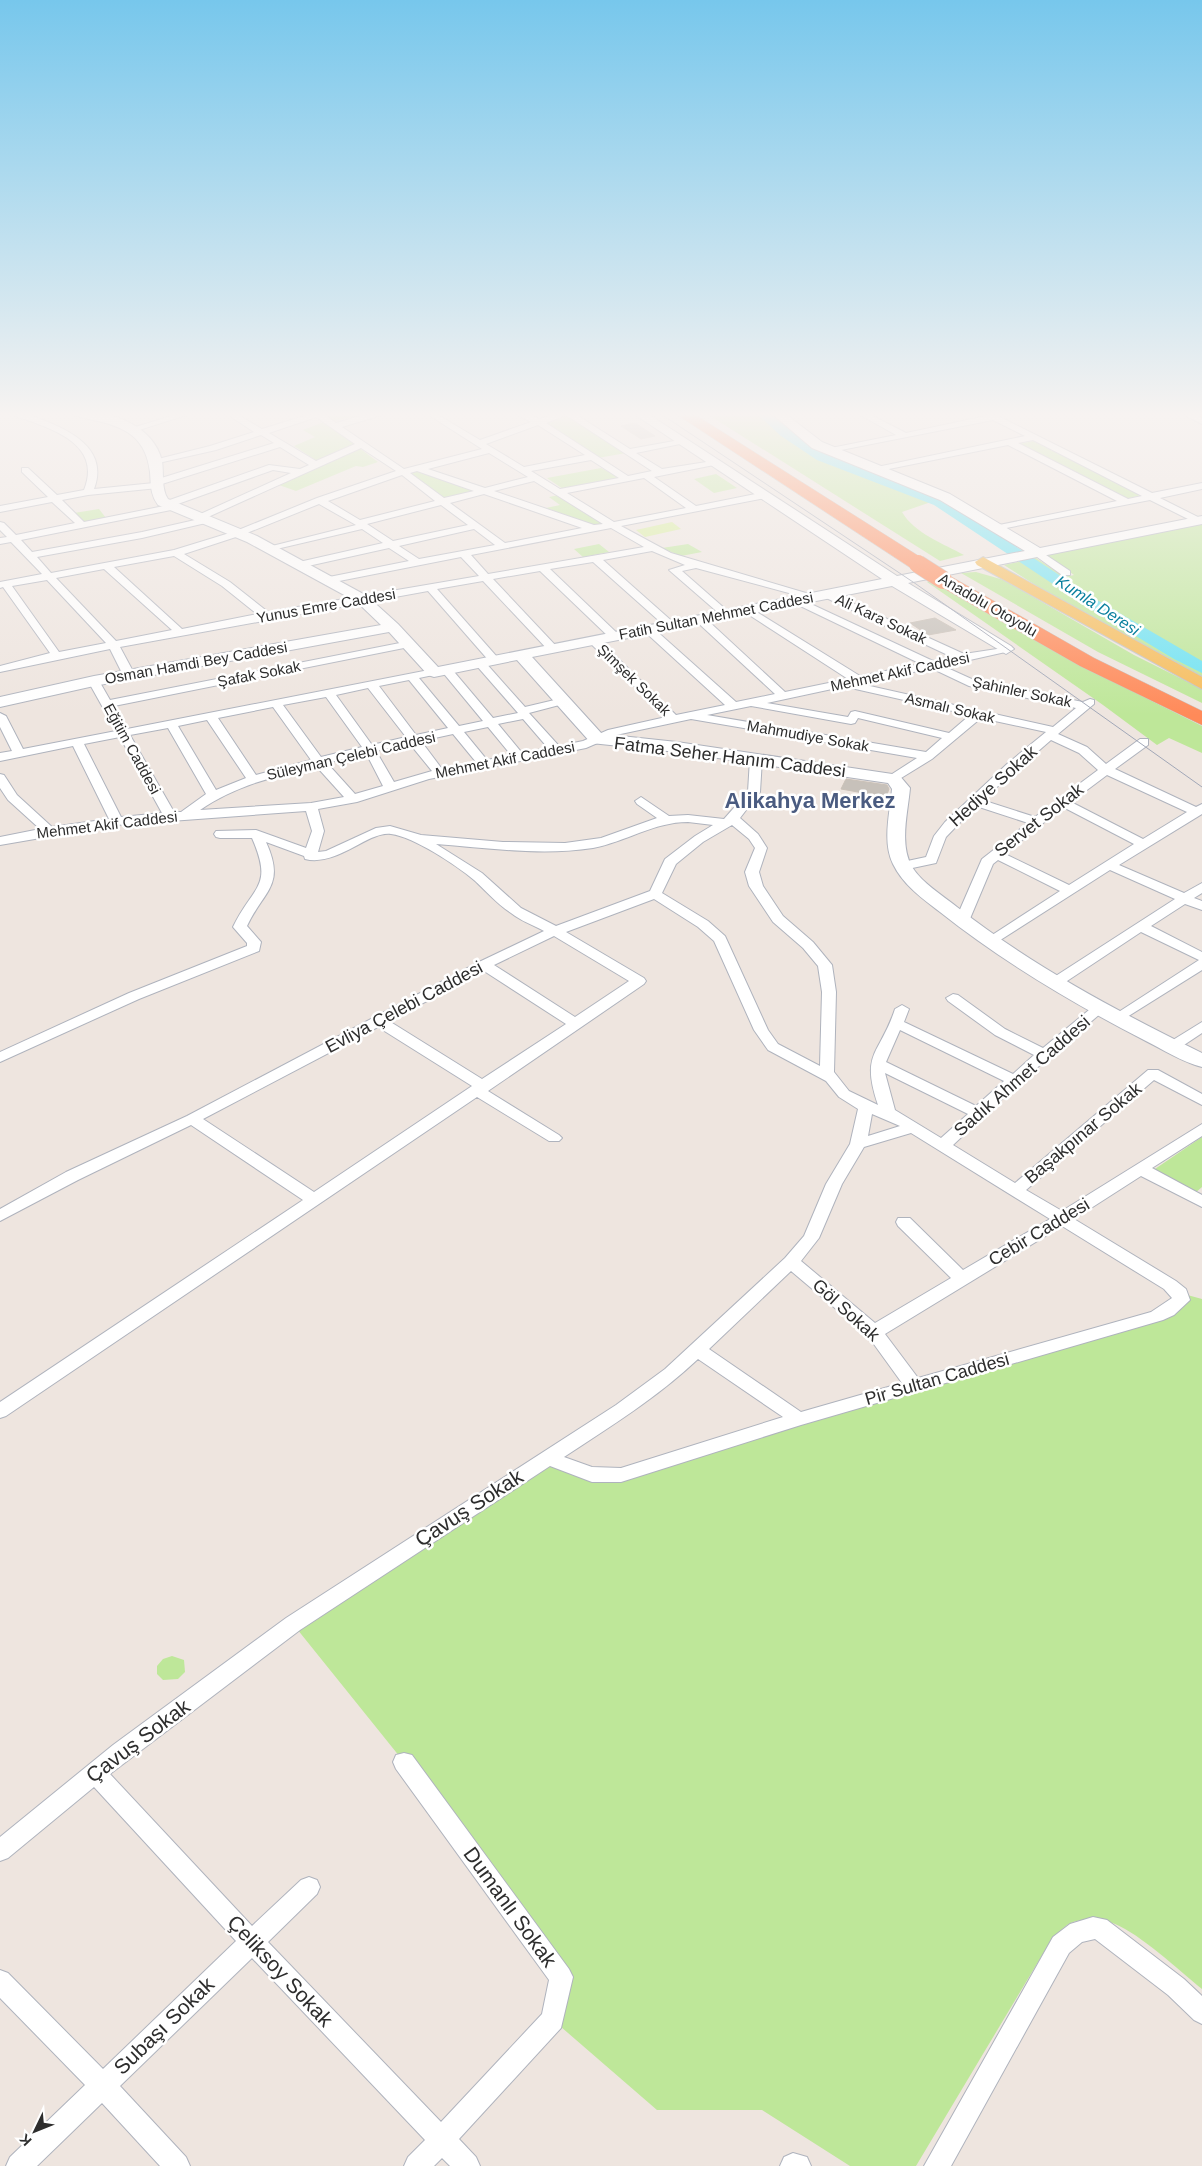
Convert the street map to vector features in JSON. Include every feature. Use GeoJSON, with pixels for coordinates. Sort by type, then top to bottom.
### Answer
{"type":"FeatureCollection","features":[{"type":"Feature","properties":{"kind":"highway","name":"Anadolu Otoyolu"},"geometry":{"type":"LineString","coordinates":[[844,513],[1087,662],[1202,719]]}},
{"type":"Feature","properties":{"kind":"highway","name":"Anadolu Otoyolu"},"geometry":{"type":"LineString","coordinates":[[849,513],[923,562]]}},
{"type":"Feature","properties":{"kind":"highway","name":"Anadolu Otoyolu"},"geometry":{"type":"LineString","coordinates":[[949,578],[1202,710]]}},
{"type":"Feature","properties":{"kind":"main road"},"geometry":{"type":"LineString","coordinates":[[990,561],[1162,664],[1202,684]]}},
{"type":"Feature","properties":{"kind":"street"},"geometry":{"type":"LineString","coordinates":[[69,513],[82,525]]}},
{"type":"Feature","properties":{"kind":"street"},"geometry":{"type":"LineString","coordinates":[[0,541],[137,513]]}},
{"type":"Feature","properties":{"kind":"street"},"geometry":{"type":"LineString","coordinates":[[188,513],[239,533],[272,549],[362,599],[440,670],[491,722],[519,757]]}},
{"type":"Feature","properties":{"kind":"street"},"geometry":{"type":"LineString","coordinates":[[30,556],[151,534],[203,519],[215,513]]}},
{"type":"Feature","properties":{"kind":"street"},"geometry":{"type":"LineString","coordinates":[[57,656],[3,584],[176,553],[239,533],[288,513]]}},
{"type":"Feature","properties":{"kind":"street"},"geometry":{"type":"LineString","coordinates":[[342,513],[418,563]]}},
{"type":"Feature","properties":{"kind":"street"},"geometry":{"type":"LineString","coordinates":[[272,549],[404,513]]}},
{"type":"Feature","properties":{"kind":"street"},"geometry":{"type":"LineString","coordinates":[[457,513],[504,547]]}},
{"type":"Feature","properties":{"kind":"street"},"geometry":{"type":"LineString","coordinates":[[548,513],[596,529]]}},
{"type":"Feature","properties":{"kind":"street"},"geometry":{"type":"LineString","coordinates":[[593,513],[653,548],[695,565],[811,597]]}},
{"type":"Feature","properties":{"kind":"street"},"geometry":{"type":"LineString","coordinates":[[329,580],[675,513]]}},
{"type":"Feature","properties":{"kind":"street"},"geometry":{"type":"LineString","coordinates":[[792,513],[893,580],[1006,649]]}},
{"type":"Feature","properties":{"kind":"street"},"geometry":{"type":"LineString","coordinates":[[974,513],[1066,573]]}},
{"type":"Feature","properties":{"kind":"street"},"geometry":{"type":"LineString","coordinates":[[999,528],[1072,513]]}},
{"type":"Feature","properties":{"kind":"street"},"geometry":{"type":"LineString","coordinates":[[1187,513],[1201,520]]}},
{"type":"Feature","properties":{"kind":"street","name":"Fatih Sultan Mehmet Caddesi"},"geometry":{"type":"LineString","coordinates":[[440,670],[1201,520]]}},
{"type":"Feature","properties":{"kind":"street"},"geometry":{"type":"LineString","coordinates":[[0,525],[114,645],[129,675]]}},
{"type":"Feature","properties":{"kind":"street"},"geometry":{"type":"LineString","coordinates":[[299,565],[474,526]]}},
{"type":"Feature","properties":{"kind":"street","name":"Yunus Emre Caddesi"},"geometry":{"type":"LineString","coordinates":[[0,669],[57,656],[266,616],[653,548]]}},
{"type":"Feature","properties":{"kind":"street"},"geometry":{"type":"LineString","coordinates":[[176,553],[226,584],[266,616]]}},
{"type":"Feature","properties":{"kind":"street"},"geometry":{"type":"LineString","coordinates":[[464,554],[488,577],[553,649]]}},
{"type":"Feature","properties":{"kind":"street"},"geometry":{"type":"LineString","coordinates":[[595,558],[670,625]]}},
{"type":"Feature","properties":{"kind":"street"},"geometry":{"type":"LineString","coordinates":[[695,565],[674,570],[726,614]]}},
{"type":"Feature","properties":{"kind":"street"},"geometry":{"type":"LineString","coordinates":[[106,566],[180,632]]}},
{"type":"Feature","properties":{"kind":"street"},"geometry":{"type":"LineString","coordinates":[[542,567],[614,636]]}},
{"type":"Feature","properties":{"kind":"street"},"geometry":{"type":"LineString","coordinates":[[430,588],[487,661],[523,713],[555,749]]}},
{"type":"Feature","properties":{"kind":"street","name":"Ali Kara Sokak"},"geometry":{"type":"LineString","coordinates":[[811,597],[963,658]]}},
{"type":"Feature","properties":{"kind":"street","name":"Şahinler Sokak"},"geometry":{"type":"LineString","coordinates":[[811,597],[932,665],[973,684],[1088,704]]}},
{"type":"Feature","properties":{"kind":"street"},"geometry":{"type":"LineString","coordinates":[[747,609],[859,681]]}},
{"type":"Feature","properties":{"kind":"street"},"geometry":{"type":"LineString","coordinates":[[700,619],[783,696]]}},
{"type":"Feature","properties":{"kind":"street","name":"Osman Hamdi Bey Caddesi"},"geometry":{"type":"LineString","coordinates":[[0,702],[94,681],[394,627]]}},
{"type":"Feature","properties":{"kind":"street"},"geometry":{"type":"LineString","coordinates":[[648,629],[733,706]]}},
{"type":"Feature","properties":{"kind":"street","name":"Şimşek Sokak"},"geometry":{"type":"LineString","coordinates":[[593,640],[674,719]]}},
{"type":"Feature","properties":{"kind":"street","name":"Şafak Sokak"},"geometry":{"type":"LineString","coordinates":[[108,704],[410,644]]}},
{"type":"Feature","properties":{"kind":"street","name":"Mehmet Akif Caddesi"},"geometry":{"type":"LineString","coordinates":[[0,842],[48,830],[116,821],[311,807],[353,800],[439,773],[586,744],[612,732],[1006,649]]}},
{"type":"Feature","properties":{"kind":"street"},"geometry":{"type":"LineString","coordinates":[[521,655],[597,739]]}},
{"type":"Feature","properties":{"kind":"street"},"geometry":{"type":"LineString","coordinates":[[0,757],[440,670]]}},
{"type":"Feature","properties":{"kind":"street"},"geometry":{"type":"LineString","coordinates":[[412,676],[484,764]]}},
{"type":"Feature","properties":{"kind":"street","name":"Eğitim Caddesi"},"geometry":{"type":"LineString","coordinates":[[94,681],[170,816]]}},
{"type":"Feature","properties":{"kind":"street"},"geometry":{"type":"LineString","coordinates":[[371,684],[439,773]]}},
{"type":"Feature","properties":{"kind":"street","name":"Asmalı Sokak"},"geometry":{"type":"LineString","coordinates":[[845,684],[1053,733],[1083,750],[1105,769],[1199,810]]}},
{"type":"Feature","properties":{"kind":"street"},"geometry":{"type":"LineString","coordinates":[[328,693],[369,749],[390,787]]}},
{"type":"Feature","properties":{"kind":"street","name":"Süleyman Çelebi Caddesi"},"geometry":{"type":"LineString","coordinates":[[184,815],[213,794],[253,779],[369,749],[457,731],[563,701]]}},
{"type":"Feature","properties":{"kind":"street"},"geometry":{"type":"LineString","coordinates":[[276,703],[318,762],[353,800]]}},
{"type":"Feature","properties":{"kind":"street"},"geometry":{"type":"LineString","coordinates":[[747,703],[852,721],[855,714],[953,737]]}},
{"type":"Feature","properties":{"kind":"street","name":"Hediye Sokak"},"geometry":{"type":"LineString","coordinates":[[903,866],[931,860],[943,831],[1011,767],[1088,704]]}},
{"type":"Feature","properties":{"kind":"street"},"geometry":{"type":"LineString","coordinates":[[978,714],[953,737],[893,779],[901,788],[898,831],[900,859],[903,866],[916,882],[991,942],[1100,1008],[1202,1061]]}},
{"type":"Feature","properties":{"kind":"street"},"geometry":{"type":"LineString","coordinates":[[210,715],[253,779]]}},
{"type":"Feature","properties":{"kind":"street"},"geometry":{"type":"LineString","coordinates":[[0,716],[19,753]]}},
{"type":"Feature","properties":{"kind":"street","name":"Mahmudiye Sokak"},"geometry":{"type":"LineString","coordinates":[[687,716],[928,756]]}},
{"type":"Feature","properties":{"kind":"street"},"geometry":{"type":"LineString","coordinates":[[171,723],[213,794]]}},
{"type":"Feature","properties":{"kind":"street","name":"Fatma Seher Hanım Caddesi"},"geometry":{"type":"LineString","coordinates":[[597,739],[677,747],[893,779]]}},
{"type":"Feature","properties":{"kind":"street"},"geometry":{"type":"LineString","coordinates":[[77,742],[116,821]]}},
{"type":"Feature","properties":{"kind":"street","name":"Servet Sokak"},"geometry":{"type":"LineString","coordinates":[[962,920],[984,867],[996,854],[1105,769],[1144,742]]}},
{"type":"Feature","properties":{"kind":"street"},"geometry":{"type":"LineString","coordinates":[[756,759],[754,792],[729,821],[699,839],[670,862],[655,894],[703,924],[720,940],[761,1030],[773,1047],[830,1077]]}},
{"type":"Feature","properties":{"kind":"street"},"geometry":{"type":"LineString","coordinates":[[0,778],[12,796],[48,830]]}},
{"type":"Feature","properties":{"kind":"street"},"geometry":{"type":"LineString","coordinates":[[641,801],[667,820]]}},
{"type":"Feature","properties":{"kind":"street"},"geometry":{"type":"LineString","coordinates":[[975,802],[1038,822]]}},
{"type":"Feature","properties":{"kind":"street"},"geometry":{"type":"LineString","coordinates":[[1062,802],[1143,844]]}},
{"type":"Feature","properties":{"kind":"street"},"geometry":{"type":"LineString","coordinates":[[310,856],[318,831],[311,807]]}},
{"type":"Feature","properties":{"kind":"street"},"geometry":{"type":"LineString","coordinates":[[991,942],[1069,890],[1199,810]]}},
{"type":"Feature","properties":{"kind":"street"},"geometry":{"type":"LineString","coordinates":[[220,834],[256,834],[310,856],[328,854],[385,830],[395,831],[420,839],[542,848],[587,845],[613,839],[667,820],[687,818],[729,821],[754,837],[761,848],[752,872],[756,886],[778,919],[808,945],[825,965],[829,992],[827,1072],[830,1077],[849,1098],[866,1107],[888,1113],[914,1127],[1016,1190],[1060,1220]]}},
{"type":"Feature","properties":{"kind":"street"},"geometry":{"type":"LineString","coordinates":[[0,1058],[134,996],[254,948],[254,942],[240,927],[247,912],[266,888],[270,870],[266,854],[256,834]]}},
{"type":"Feature","properties":{"kind":"street"},"geometry":{"type":"LineString","coordinates":[[0,1411],[639,981],[516,911],[477,876],[420,839]]}},
{"type":"Feature","properties":{"kind":"street"},"geometry":{"type":"LineString","coordinates":[[996,854],[1069,890]]}},
{"type":"Feature","properties":{"kind":"street"},"geometry":{"type":"LineString","coordinates":[[1109,865],[1202,906]]}},
{"type":"Feature","properties":{"kind":"street"},"geometry":{"type":"LineString","coordinates":[[1056,982],[1202,886]]}},
{"type":"Feature","properties":{"kind":"street","name":"Evliya Çelebi Caddesi"},"geometry":{"type":"LineString","coordinates":[[0,1216],[102,1161],[192,1118],[484,965],[554,931],[655,894]]}},
{"type":"Feature","properties":{"kind":"street"},"geometry":{"type":"LineString","coordinates":[[1142,927],[1202,957]]}},
{"type":"Feature","properties":{"kind":"street"},"geometry":{"type":"LineString","coordinates":[[1119,1018],[1202,964]]}},
{"type":"Feature","properties":{"kind":"street"},"geometry":{"type":"LineString","coordinates":[[484,965],[576,1024]]}},
{"type":"Feature","properties":{"kind":"street"},"geometry":{"type":"LineString","coordinates":[[953,998],[990,1027],[1043,1054]]}},
{"type":"Feature","properties":{"kind":"street","name":"Sadık Ahmet Caddesi"},"geometry":{"type":"LineString","coordinates":[[943,1145],[976,1112],[1100,1008]]}},
{"type":"Feature","properties":{"kind":"street"},"geometry":{"type":"LineString","coordinates":[[888,1113],[878,1078],[878,1064],[898,1024],[902,1009]]}},
{"type":"Feature","properties":{"kind":"street"},"geometry":{"type":"LineString","coordinates":[[379,1021],[554,1138]]}},
{"type":"Feature","properties":{"kind":"street"},"geometry":{"type":"LineString","coordinates":[[898,1024],[1014,1080]]}},
{"type":"Feature","properties":{"kind":"street"},"geometry":{"type":"LineString","coordinates":[[1173,1046],[1202,1026]]}},
{"type":"Feature","properties":{"kind":"street"},"geometry":{"type":"LineString","coordinates":[[878,1064],[976,1112]]}},
{"type":"Feature","properties":{"kind":"street","name":"Başakpınar Sokak"},"geometry":{"type":"LineString","coordinates":[[1016,1190],[1153,1073],[1202,1100]]}},
{"type":"Feature","properties":{"kind":"street","name":"Çavuş Sokak"},"geometry":{"type":"LineString","coordinates":[[0,1851],[95,1772],[293,1624],[647,1393],[698,1350],[791,1262],[810,1238],[834,1184],[858,1144],[866,1107]]}},
{"type":"Feature","properties":{"kind":"street"},"geometry":{"type":"LineString","coordinates":[[192,1118],[313,1199]]}},
{"type":"Feature","properties":{"kind":"street"},"geometry":{"type":"LineString","coordinates":[[858,1144],[914,1127]]}},
{"type":"Feature","properties":{"kind":"street","name":"Cebir Caddesi"},"geometry":{"type":"LineString","coordinates":[[874,1332],[1060,1220],[1202,1130]]}},
{"type":"Feature","properties":{"kind":"street"},"geometry":{"type":"LineString","coordinates":[[1141,1169],[1202,1202]]}},
{"type":"Feature","properties":{"kind":"street","name":"Pir Sultan Caddesi"},"geometry":{"type":"LineString","coordinates":[[549,1457],[584,1474],[597,1477],[620,1475],[799,1419],[1157,1316],[1168,1311],[1181,1300],[1180,1293],[1170,1285],[1060,1220]]}},
{"type":"Feature","properties":{"kind":"street"},"geometry":{"type":"LineString","coordinates":[[904,1222],[962,1279]]}},
{"type":"Feature","properties":{"kind":"street","name":"Göl Sokak"},"geometry":{"type":"LineString","coordinates":[[791,1262],[874,1332],[914,1386]]}},
{"type":"Feature","properties":{"kind":"street"},"geometry":{"type":"LineString","coordinates":[[698,1350],[799,1419]]}},
{"type":"Feature","properties":{"kind":"street","name":"Dumanlı Sokak"},"geometry":{"type":"LineString","coordinates":[[404,1762],[561,1977],[552,2020],[417,2166]]}},
{"type":"Feature","properties":{"kind":"street","name":"Çeliksoy Sokak"},"geometry":{"type":"LineString","coordinates":[[95,1772],[252,1942],[467,2166]]}},
{"type":"Feature","properties":{"kind":"street","name":"Subaşı Sokak"},"geometry":{"type":"LineString","coordinates":[[19,2166],[310,1887]]}},
{"type":"Feature","properties":{"kind":"street"},"geometry":{"type":"LineString","coordinates":[[938,2166],[1061,1945],[1070,1934],[1085,1928],[1099,1928],[1176,1987],[1202,2012]]}},
{"type":"Feature","properties":{"kind":"street"},"geometry":{"type":"LineString","coordinates":[[0,1981],[103,2086],[177,2166]]}},
{"type":"Feature","properties":{"kind":"street"},"geometry":{"type":"LineString","coordinates":[[793,2166],[798,2166]]}},
{"type":"Feature","properties":{"kind":"green space"},"geometry":{"type":"Polygon","coordinates":[[[74,513],[102,513],[106,518],[85,522],[74,513]]]}},
{"type":"Feature","properties":{"kind":"green space"},"geometry":{"type":"Polygon","coordinates":[[[560,513],[587,513],[606,525],[597,526],[560,513]]]}},
{"type":"Feature","properties":{"kind":"green space"},"geometry":{"type":"Polygon","coordinates":[[[864,513],[903,513],[922,532],[964,555],[940,561],[864,513]]]}},
{"type":"Feature","properties":{"kind":"green space"},"geometry":{"type":"Polygon","coordinates":[[[672,522],[681,529],[645,537],[636,530],[672,522]]]}},
{"type":"Feature","properties":{"kind":"green space"},"geometry":{"type":"Polygon","coordinates":[[[1202,523],[1202,679],[1054,597],[1004,565],[1036,558],[1065,577],[1074,575],[1045,554],[1202,523]]]}},
{"type":"Feature","properties":{"kind":"green space"},"geometry":{"type":"Polygon","coordinates":[[[599,544],[609,552],[583,557],[574,549],[599,544]]]}},
{"type":"Feature","properties":{"kind":"green space"},"geometry":{"type":"Polygon","coordinates":[[[688,544],[702,552],[681,556],[662,548],[688,544]]]}},
{"type":"Feature","properties":{"kind":"green space"},"geometry":{"type":"Polygon","coordinates":[[[976,572],[1004,580],[1134,655],[1202,689],[1202,703],[1098,652],[961,573],[976,572]]]}},
{"type":"Feature","properties":{"kind":"green space"},"geometry":{"type":"Polygon","coordinates":[[[933,580],[1080,665],[1202,726],[1202,753],[1169,738],[1157,745],[927,582],[933,580]]]}},
{"type":"Feature","properties":{"kind":"green space"},"geometry":{"type":"Polygon","coordinates":[[[1202,1137],[1202,1187],[1194,1194],[1152,1171],[1202,1137]]]}},
{"type":"Feature","properties":{"kind":"green space"},"geometry":{"type":"Polygon","coordinates":[[[1180,1293],[1202,1299],[1202,1989],[1148,1944],[1115,1924],[1100,1920],[1089,1920],[1069,1924],[1057,1935],[1044,1952],[916,2166],[850,2166],[762,2110],[657,2110],[553,2020],[561,1977],[404,1762],[293,1624],[549,1457],[597,1477],[1157,1316],[1180,1293]]]}},
{"type":"Feature","properties":{"kind":"green space"},"geometry":{"type":"Polygon","coordinates":[[[172,1656],[184,1660],[185,1672],[178,1679],[163,1680],[157,1674],[157,1666],[163,1659],[172,1656]]]}},
{"type":"Feature","properties":{"kind":"building"},"geometry":{"type":"Polygon","coordinates":[[[935,618],[956,630],[928,635],[910,623],[935,618]]]}},
{"type":"Feature","properties":{"kind":"building"},"geometry":{"type":"Polygon","coordinates":[[[846,779],[887,785],[889,789],[886,797],[841,789],[846,779]]]}},
{"type":"Feature","properties":{"kind":"waterway","name":"Kumla Deresi"},"geometry":{"type":"LineString","coordinates":[[957,513],[1092,603],[1202,668]]}},
{"type":"Feature","properties":{"kind":"tram line"},"geometry":{"type":"LineString","coordinates":[[810,513],[916,584],[1202,787]]}},
{"type":"Feature","properties":{"kind":"district","name":"Alikahya Merkez"},"geometry":{"type":"Point","coordinates":[810,800]}}]}
